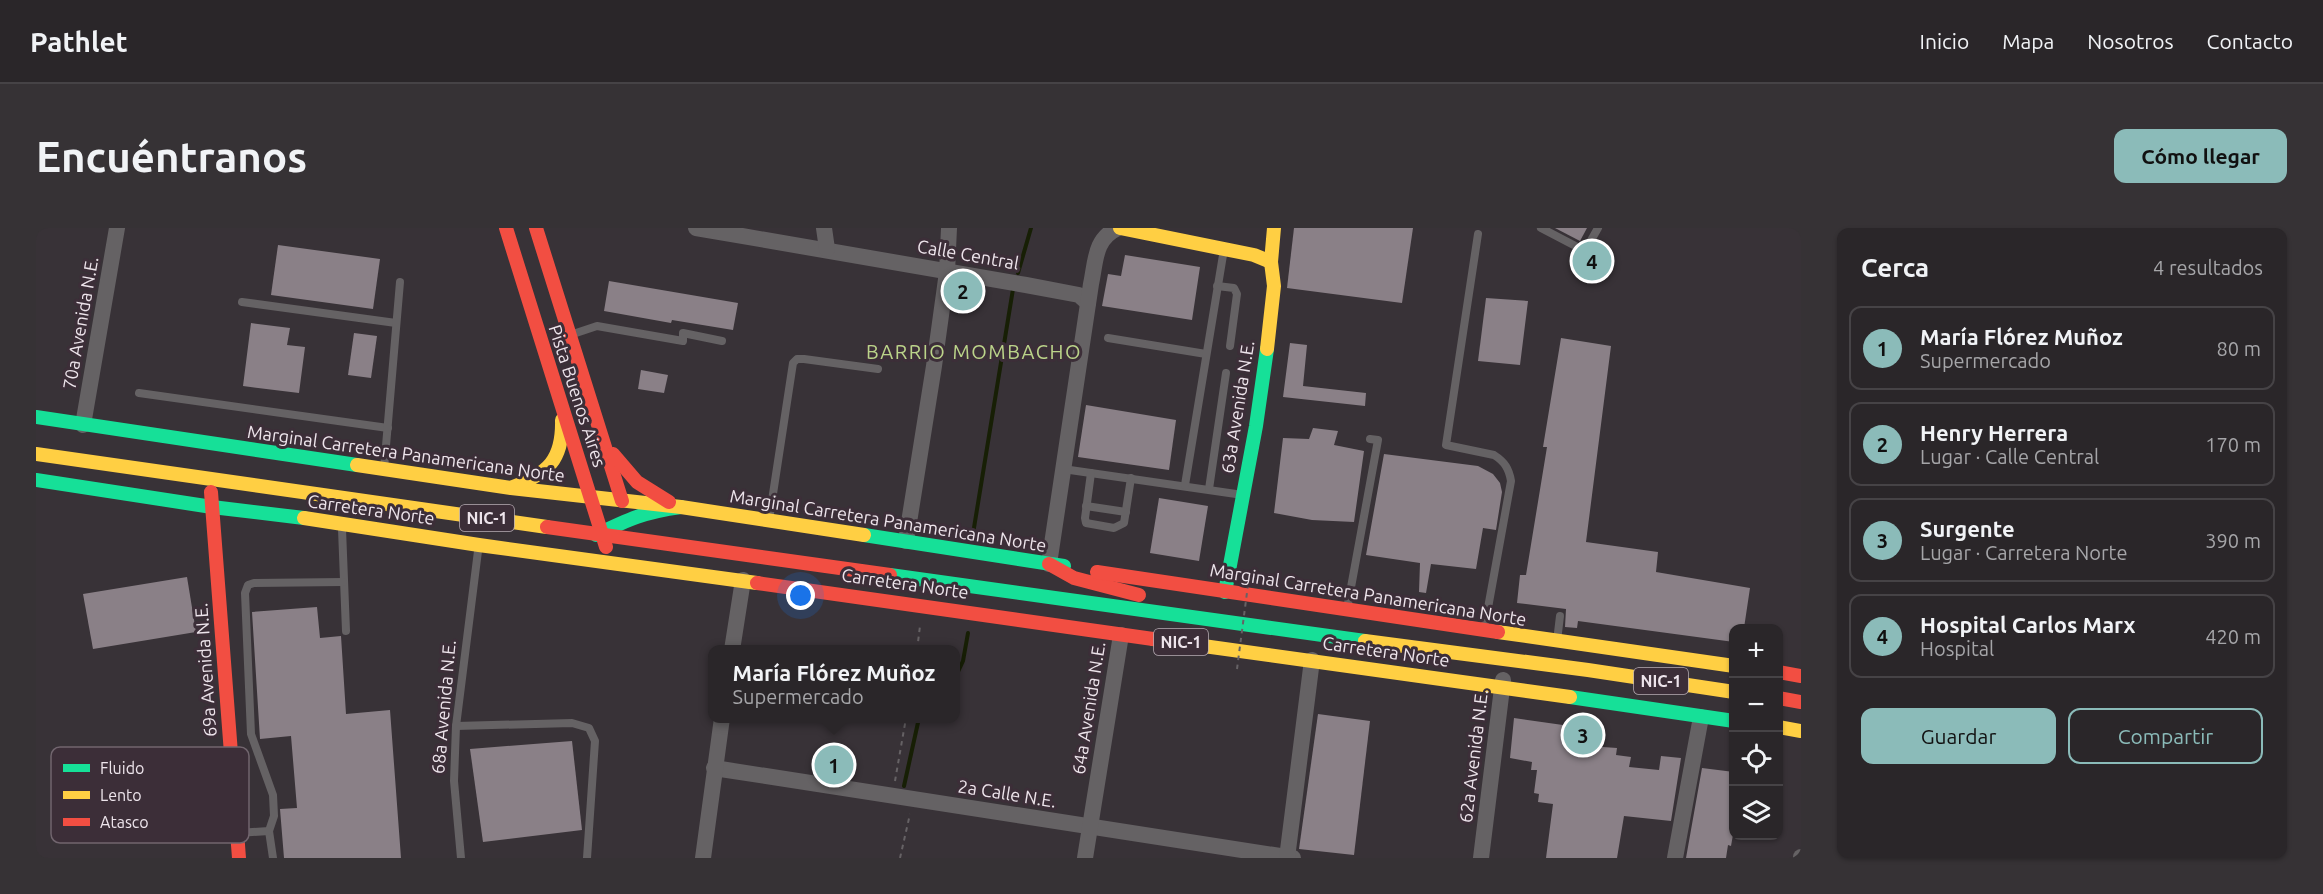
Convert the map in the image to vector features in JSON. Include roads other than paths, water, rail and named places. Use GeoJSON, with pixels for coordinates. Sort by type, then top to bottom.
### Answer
{"type":"FeatureCollection","features":[{"type":"Feature","properties":{"kind":"main road","name":"Pista Buenos Aires"},"geometry":{"type":"LineString","coordinates":[[506,228],[605,546],[614,556],[628,564]]}},
{"type":"Feature","properties":{"kind":"main road","name":"Pista Buenos Aires"},"geometry":{"type":"LineString","coordinates":[[536,228],[622,501]]}},
{"type":"Feature","properties":{"kind":"main road"},"geometry":{"type":"LineString","coordinates":[[1119,228],[1254,255],[1271,262]]}},
{"type":"Feature","properties":{"kind":"main road","name":"63a Avenida N.E."},"geometry":{"type":"LineString","coordinates":[[1225,592],[1256,426],[1269,332],[1274,286],[1271,262],[1274,228]]}},
{"type":"Feature","properties":{"kind":"main road"},"geometry":{"type":"LineString","coordinates":[[546,359],[574,351]]}},
{"type":"Feature","properties":{"kind":"main road"},"geometry":{"type":"LineString","coordinates":[[511,488],[545,473],[557,456],[563,434],[560,403]]}},
{"type":"Feature","properties":{"kind":"main road","name":"Marginal Carretera Panamericana Norte"},"geometry":{"type":"LineString","coordinates":[[36,417],[511,488],[681,507],[1347,611],[1729,665]]}},
{"type":"Feature","properties":{"kind":"main road"},"geometry":{"type":"LineString","coordinates":[[602,436],[630,476],[645,489],[681,507]]}},
{"type":"Feature","properties":{"kind":"main road","name":"Carretera Norte"},"geometry":{"type":"LineString","coordinates":[[36,454],[1175,616],[1505,659],[1729,691]]}},
{"type":"Feature","properties":{"kind":"main road","name":"69a Avenida N.E."},"geometry":{"type":"LineString","coordinates":[[210,479],[230,747]]}},
{"type":"Feature","properties":{"kind":"main road","name":"Carretera Norte"},"geometry":{"type":"LineString","coordinates":[[36,480],[212,507],[358,525],[479,545],[628,564],[1729,720]]}},
{"type":"Feature","properties":{"kind":"main road"},"geometry":{"type":"LineString","coordinates":[[602,534],[612,524],[622,501]]}},
{"type":"Feature","properties":{"kind":"main road"},"geometry":{"type":"LineString","coordinates":[[358,525],[434,519],[580,538],[602,534],[630,518],[650,511],[681,507]]}},
{"type":"Feature","properties":{"kind":"main road"},"geometry":{"type":"LineString","coordinates":[[1049,564],[1074,578],[1153,600],[1175,616]]}},
{"type":"Feature","properties":{"kind":"main road"},"geometry":{"type":"LineString","coordinates":[[1783,672],[1800,670]]}},
{"type":"Feature","properties":{"kind":"main road"},"geometry":{"type":"LineString","coordinates":[[1783,699],[1801,702]]}},
{"type":"Feature","properties":{"kind":"main road"},"geometry":{"type":"LineString","coordinates":[[1783,729],[1801,731]]}},
{"type":"Feature","properties":{"kind":"main road","name":"69a Avenida N.E."},"geometry":{"type":"LineString","coordinates":[[238,843],[239,858]]}},
{"type":"Feature","properties":{"kind":"street","name":"70a Avenida N.E."},"geometry":{"type":"LineString","coordinates":[[82,425],[117,228]]}},
{"type":"Feature","properties":{"kind":"street","name":"Calle Central"},"geometry":{"type":"LineString","coordinates":[[696,228],[1007,281],[1079,295],[1088,303]]}},
{"type":"Feature","properties":{"kind":"street"},"geometry":{"type":"LineString","coordinates":[[825,228],[827,249]]}},
{"type":"Feature","properties":{"kind":"street"},"geometry":{"type":"LineString","coordinates":[[906,541],[946,272],[949,228]]}},
{"type":"Feature","properties":{"kind":"street"},"geometry":{"type":"LineString","coordinates":[[1049,564],[1088,303],[1102,239],[1109,232],[1119,228]]}},
{"type":"Feature","properties":{"kind":"street"},"geometry":{"type":"LineString","coordinates":[[733,645],[742,580]]}},
{"type":"Feature","properties":{"kind":"street","name":"64a Avenida N.E."},"geometry":{"type":"LineString","coordinates":[[1085,858],[1120,635]]}},
{"type":"Feature","properties":{"kind":"street","name":"62a Avenida N.E."},"geometry":{"type":"LineString","coordinates":[[1481,858],[1496,775],[1505,659]]}},
{"type":"Feature","properties":{"kind":"street"},"geometry":{"type":"LineString","coordinates":[[1287,858],[1312,660]]}},
{"type":"Feature","properties":{"kind":"street"},"geometry":{"type":"LineString","coordinates":[[1675,858],[1701,717]]}},
{"type":"Feature","properties":{"kind":"street"},"geometry":{"type":"LineString","coordinates":[[703,858],[721,723]]}},
{"type":"Feature","properties":{"kind":"street","name":"2a Calle N.E."},"geometry":{"type":"LineString","coordinates":[[714,768],[1293,858]]}},
{"type":"Feature","properties":{"kind":"lane"},"geometry":{"type":"LineString","coordinates":[[1541,228],[1585,251],[1598,228]]}},
{"type":"Feature","properties":{"kind":"lane"},"geometry":{"type":"LineString","coordinates":[[1478,234],[1446,445],[1494,455],[1501,459],[1509,472],[1511,481],[1484,631]]}},
{"type":"Feature","properties":{"kind":"lane"},"geometry":{"type":"LineString","coordinates":[[1185,485],[1224,249]]}},
{"type":"Feature","properties":{"kind":"lane"},"geometry":{"type":"LineString","coordinates":[[384,470],[400,282]]}},
{"type":"Feature","properties":{"kind":"lane"},"geometry":{"type":"LineString","coordinates":[[1217,286],[1234,288],[1237,294],[1230,346]]}},
{"type":"Feature","properties":{"kind":"lane"},"geometry":{"type":"LineString","coordinates":[[242,302],[396,323]]}},
{"type":"Feature","properties":{"kind":"lane"},"geometry":{"type":"LineString","coordinates":[[570,335],[597,326],[682,341],[683,333],[722,341]]}},
{"type":"Feature","properties":{"kind":"lane"},"geometry":{"type":"LineString","coordinates":[[1108,338],[1206,354]]}},
{"type":"Feature","properties":{"kind":"lane"},"geometry":{"type":"LineString","coordinates":[[769,520],[793,363],[804,359],[878,369]]}},
{"type":"Feature","properties":{"kind":"lane"},"geometry":{"type":"LineString","coordinates":[[1209,489],[1226,373]]}},
{"type":"Feature","properties":{"kind":"lane"},"geometry":{"type":"LineString","coordinates":[[139,393],[388,428]]}},
{"type":"Feature","properties":{"kind":"lane"},"geometry":{"type":"LineString","coordinates":[[1347,611],[1378,440],[1370,439]]}},
{"type":"Feature","properties":{"kind":"lane"},"geometry":{"type":"LineString","coordinates":[[1063,469],[1243,495]]}},
{"type":"Feature","properties":{"kind":"lane"},"geometry":{"type":"LineString","coordinates":[[1091,473],[1085,518],[1089,525],[1119,527],[1124,523],[1131,478]]}},
{"type":"Feature","properties":{"kind":"lane"},"geometry":{"type":"LineString","coordinates":[[1086,506],[1126,512]]}},
{"type":"Feature","properties":{"kind":"lane"},"geometry":{"type":"LineString","coordinates":[[342,523],[346,631]]}},
{"type":"Feature","properties":{"kind":"lane","name":"68a Avenida N.E."},"geometry":{"type":"LineString","coordinates":[[461,858],[454,781],[456,726],[479,545]]}},
{"type":"Feature","properties":{"kind":"lane"},"geometry":{"type":"LineString","coordinates":[[273,858],[269,831],[274,816],[273,795],[251,734],[244,593],[248,585],[254,583],[343,582]]}},
{"type":"Feature","properties":{"kind":"lane"},"geometry":{"type":"LineString","coordinates":[[1557,641],[1560,616]]}},
{"type":"Feature","properties":{"kind":"lane"},"geometry":{"type":"LineString","coordinates":[[456,726],[572,723],[589,728],[595,741],[587,858]]}},
{"type":"Feature","properties":{"kind":"lane"},"geometry":{"type":"LineString","coordinates":[[249,832],[269,831]]}},
{"type":"Feature","properties":{"kind":"waterway"},"geometry":{"type":"LineString","coordinates":[[1018,273],[1031,228]]}},
{"type":"Feature","properties":{"kind":"waterway"},"geometry":{"type":"LineString","coordinates":[[972,540],[1013,289]]}},
{"type":"Feature","properties":{"kind":"waterway"},"geometry":{"type":"LineString","coordinates":[[960,667],[968,633]]}},
{"type":"Feature","properties":{"kind":"waterway"},"geometry":{"type":"LineString","coordinates":[[904,786],[918,723]]}},
{"type":"Feature","properties":{"kind":"place","name":"Hospital Carlos Marx"},"geometry":{"type":"Point","coordinates":[1592,261]}},
{"type":"Feature","properties":{"kind":"place","name":"Henry Herrera"},"geometry":{"type":"Point","coordinates":[963,291]}},
{"type":"Feature","properties":{"kind":"place","name":"Surgente"},"geometry":{"type":"Point","coordinates":[1583,735]}},
{"type":"Feature","properties":{"kind":"place","name":"María Flórez Muñoz"},"geometry":{"type":"Point","coordinates":[834,765]}},
{"type":"Feature","properties":{"kind":"district","name":"BARRIO MOMBACHO"},"geometry":{"type":"Point","coordinates":[974,352]}}]}
